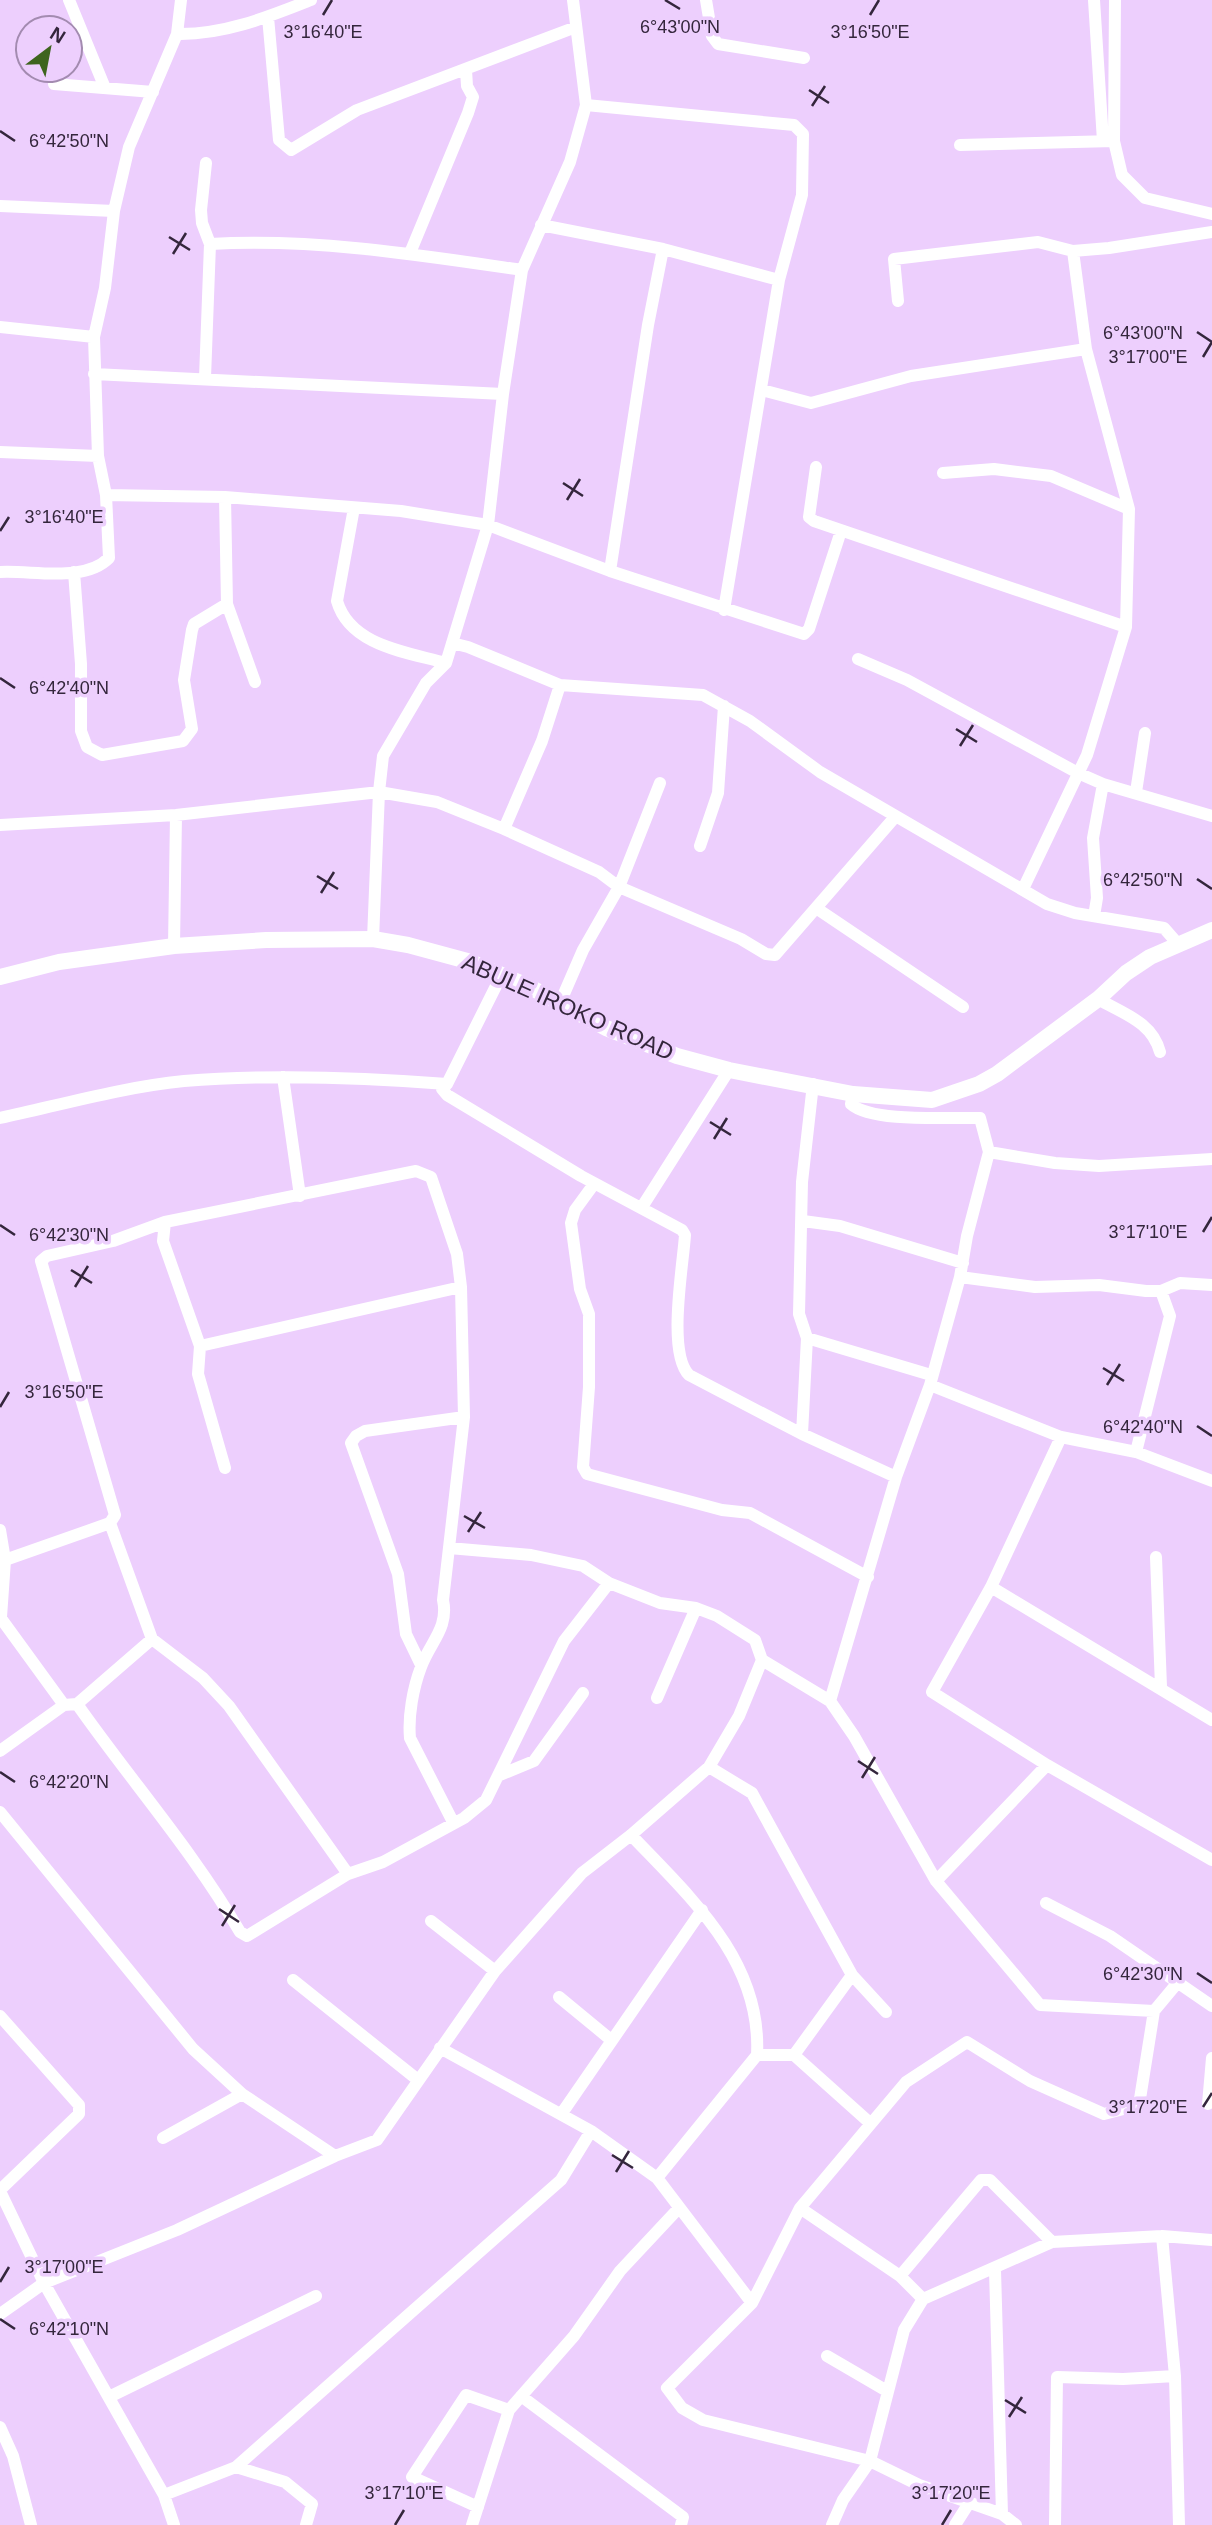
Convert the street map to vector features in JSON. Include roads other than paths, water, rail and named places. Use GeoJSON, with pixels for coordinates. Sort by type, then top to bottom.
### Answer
{"type":"FeatureCollection","features":[{"type":"Feature","properties":{"kind":"street"},"geometry":{"type":"LineString","coordinates":[[69,0],[105,88]]}},
{"type":"Feature","properties":{"kind":"street"},"geometry":{"type":"LineString","coordinates":[[0,572],[74,572],[100,567],[109,558],[106,495],[98,456],[94,337],[105,288],[114,211],[129,147],[177,34],[181,0]]}},
{"type":"Feature","properties":{"kind":"street"},"geometry":{"type":"LineString","coordinates":[[177,34],[222,30],[268,17],[311,0]]}},
{"type":"Feature","properties":{"kind":"street"},"geometry":{"type":"LineString","coordinates":[[373,939],[383,756],[426,683],[446,663],[488,525],[503,394],[522,270],[570,162],[586,104],[573,0]]}},
{"type":"Feature","properties":{"kind":"street"},"geometry":{"type":"LineString","coordinates":[[706,0],[712,36],[718,44],[804,58]]}},
{"type":"Feature","properties":{"kind":"street"},"geometry":{"type":"LineString","coordinates":[[1094,0],[1108,141],[1122,174],[1145,198],[1212,214]]}},
{"type":"Feature","properties":{"kind":"street"},"geometry":{"type":"LineString","coordinates":[[1108,141],[1115,0]]}},
{"type":"Feature","properties":{"kind":"street"},"geometry":{"type":"LineString","coordinates":[[268,17],[279,140],[284,148],[291,150],[357,110],[576,27]]}},
{"type":"Feature","properties":{"kind":"street"},"geometry":{"type":"LineString","coordinates":[[410,253],[468,113],[472,97],[467,86],[466,70]]}},
{"type":"Feature","properties":{"kind":"street"},"geometry":{"type":"LineString","coordinates":[[54,84],[153,92]]}},
{"type":"Feature","properties":{"kind":"street"},"geometry":{"type":"LineString","coordinates":[[586,104],[794,125],[803,134],[802,195],[779,279],[724,610]]}},
{"type":"Feature","properties":{"kind":"street"},"geometry":{"type":"LineString","coordinates":[[960,145],[1108,141]]}},
{"type":"Feature","properties":{"kind":"street"},"geometry":{"type":"LineString","coordinates":[[205,377],[210,244],[202,223],[201,210],[206,163]]}},
{"type":"Feature","properties":{"kind":"street"},"geometry":{"type":"LineString","coordinates":[[0,206],[114,211]]}},
{"type":"Feature","properties":{"kind":"street"},"geometry":{"type":"LineString","coordinates":[[541,225],[663,249],[779,279]]}},
{"type":"Feature","properties":{"kind":"street"},"geometry":{"type":"LineString","coordinates":[[898,301],[894,259],[1038,242],[1073,251],[1212,232]]}},
{"type":"Feature","properties":{"kind":"street"},"geometry":{"type":"LineString","coordinates":[[210,244],[251,242],[410,253],[522,270]]}},
{"type":"Feature","properties":{"kind":"street"},"geometry":{"type":"LineString","coordinates":[[610,571],[648,326],[663,249]]}},
{"type":"Feature","properties":{"kind":"street"},"geometry":{"type":"LineString","coordinates":[[1023,889],[1100,721],[1126,627],[1129,509],[1086,349],[1073,251]]}},
{"type":"Feature","properties":{"kind":"street"},"geometry":{"type":"LineString","coordinates":[[0,327],[94,337]]}},
{"type":"Feature","properties":{"kind":"street"},"geometry":{"type":"LineString","coordinates":[[762,390],[811,403],[911,376],[1086,349]]}},
{"type":"Feature","properties":{"kind":"street"},"geometry":{"type":"LineString","coordinates":[[94,374],[205,377],[503,394]]}},
{"type":"Feature","properties":{"kind":"street"},"geometry":{"type":"LineString","coordinates":[[0,452],[98,456]]}},
{"type":"Feature","properties":{"kind":"street"},"geometry":{"type":"LineString","coordinates":[[816,467],[809,517],[841,531],[1126,627]]}},
{"type":"Feature","properties":{"kind":"street"},"geometry":{"type":"LineString","coordinates":[[943,473],[995,469],[1051,475],[1129,509]]}},
{"type":"Feature","properties":{"kind":"street"},"geometry":{"type":"LineString","coordinates":[[106,495],[225,497],[401,511],[488,525],[610,571],[804,634],[809,629],[841,531]]}},
{"type":"Feature","properties":{"kind":"street"},"geometry":{"type":"LineString","coordinates":[[225,497],[227,604],[255,682]]}},
{"type":"Feature","properties":{"kind":"street"},"geometry":{"type":"LineString","coordinates":[[354,508],[337,601],[340,613],[349,627],[364,637],[446,663]]}},
{"type":"Feature","properties":{"kind":"street"},"geometry":{"type":"LineString","coordinates":[[74,572],[81,664],[81,731],[87,747],[102,755],[183,741],[188,737],[192,729],[184,680],[192,630],[194,624],[227,604]]}},
{"type":"Feature","properties":{"kind":"street"},"geometry":{"type":"LineString","coordinates":[[452,643],[560,685],[639,692],[678,691],[703,695],[724,706],[820,772],[1047,904],[1094,916],[1164,928],[1178,944]]}},
{"type":"Feature","properties":{"kind":"street"},"geometry":{"type":"LineString","coordinates":[[858,659],[907,680],[1078,773],[1103,784],[1212,816]]}},
{"type":"Feature","properties":{"kind":"street"},"geometry":{"type":"LineString","coordinates":[[504,829],[542,741],[560,685]]}},
{"type":"Feature","properties":{"kind":"street"},"geometry":{"type":"LineString","coordinates":[[700,846],[718,793],[724,706]]}},
{"type":"Feature","properties":{"kind":"street"},"geometry":{"type":"LineString","coordinates":[[1136,792],[1145,733]]}},
{"type":"Feature","properties":{"kind":"street"},"geometry":{"type":"LineString","coordinates":[[561,1003],[583,950],[619,887],[660,783]]}},
{"type":"Feature","properties":{"kind":"street"},"geometry":{"type":"LineString","coordinates":[[1094,916],[1097,898],[1093,838],[1103,784]]}},
{"type":"Feature","properties":{"kind":"street"},"geometry":{"type":"LineString","coordinates":[[0,825],[176,815],[379,792],[437,802],[504,829],[599,872],[619,887],[722,929],[766,954],[775,955],[895,817]]}},
{"type":"Feature","properties":{"kind":"street"},"geometry":{"type":"LineString","coordinates":[[174,946],[176,815]]}},
{"type":"Feature","properties":{"kind":"street"},"geometry":{"type":"LineString","coordinates":[[816,908],[963,1007]]}},
{"type":"Feature","properties":{"kind":"street","name":"ABULE IROKO ROAD"},"geometry":{"type":"LineString","coordinates":[[0,977],[58,962],[174,946],[266,940],[373,939],[439,952],[502,974],[606,1028],[660,1050],[729,1070],[813,1084],[853,1094],[932,1100],[979,1084],[1098,999],[1126,973],[1150,957],[1212,930]]}},
{"type":"Feature","properties":{"kind":"street"},"geometry":{"type":"LineString","coordinates":[[502,974],[447,1084],[442,1089],[457,1102],[594,1184],[642,1207],[685,1234],[678,1319],[683,1369],[802,1434],[897,1477]]}},
{"type":"Feature","properties":{"kind":"street"},"geometry":{"type":"LineString","coordinates":[[1098,999],[1147,1027],[1156,1038],[1160,1052]]}},
{"type":"Feature","properties":{"kind":"street"},"geometry":{"type":"LineString","coordinates":[[642,1207],[729,1070]]}},
{"type":"Feature","properties":{"kind":"street"},"geometry":{"type":"LineString","coordinates":[[0,1118],[182,1082],[283,1077],[378,1078],[447,1084]]}},
{"type":"Feature","properties":{"kind":"street"},"geometry":{"type":"LineString","coordinates":[[283,1077],[300,1196]]}},
{"type":"Feature","properties":{"kind":"street"},"geometry":{"type":"LineString","coordinates":[[802,1434],[807,1338],[799,1314],[802,1182],[813,1084]]}},
{"type":"Feature","properties":{"kind":"street"},"geometry":{"type":"LineString","coordinates":[[830,1701],[897,1477],[931,1380],[960,1276],[989,1152],[980,1118],[883,1115],[858,1111],[851,1104],[853,1094]]}},
{"type":"Feature","properties":{"kind":"street"},"geometry":{"type":"LineString","coordinates":[[989,1152],[1055,1163],[1099,1166],[1212,1159]]}},
{"type":"Feature","properties":{"kind":"street"},"geometry":{"type":"LineString","coordinates":[[5,1560],[110,1523],[115,1515],[41,1261],[47,1256],[113,1241],[165,1222],[416,1171],[431,1177],[457,1254],[461,1287],[464,1417],[443,1600],[446,1612],[439,1639],[421,1665],[411,1711],[410,1738],[453,1822]]}},
{"type":"Feature","properties":{"kind":"street"},"geometry":{"type":"LineString","coordinates":[[594,1184],[575,1210],[571,1223],[580,1289],[589,1314],[589,1387],[583,1467],[587,1474],[722,1510],[750,1513],[868,1577]]}},
{"type":"Feature","properties":{"kind":"street"},"geometry":{"type":"LineString","coordinates":[[803,1220],[840,1226],[963,1262]]}},
{"type":"Feature","properties":{"kind":"street"},"geometry":{"type":"LineString","coordinates":[[165,1222],[163,1241],[200,1346],[198,1374],[225,1468]]}},
{"type":"Feature","properties":{"kind":"street"},"geometry":{"type":"LineString","coordinates":[[960,1276],[1035,1287],[1099,1285],[1161,1291],[1180,1283],[1212,1284]]}},
{"type":"Feature","properties":{"kind":"street"},"geometry":{"type":"LineString","coordinates":[[200,1346],[461,1287]]}},
{"type":"Feature","properties":{"kind":"street"},"geometry":{"type":"LineString","coordinates":[[1136,1452],[1170,1316],[1161,1291]]}},
{"type":"Feature","properties":{"kind":"street"},"geometry":{"type":"LineString","coordinates":[[807,1338],[931,1380],[1061,1437],[1136,1452],[1212,1481]]}},
{"type":"Feature","properties":{"kind":"street"},"geometry":{"type":"LineString","coordinates":[[421,1665],[405,1634],[398,1574],[351,1443],[365,1431],[464,1417]]}},
{"type":"Feature","properties":{"kind":"street"},"geometry":{"type":"LineString","coordinates":[[1061,1437],[992,1587],[932,1692],[1047,1765],[1212,1860]]}},
{"type":"Feature","properties":{"kind":"street"},"geometry":{"type":"LineString","coordinates":[[110,1523],[152,1639],[203,1678],[229,1706],[348,1874]]}},
{"type":"Feature","properties":{"kind":"street"},"geometry":{"type":"LineString","coordinates":[[0,1530],[5,1560],[1,1617],[200,1865],[240,1932],[254,1935],[348,1874],[383,1863],[464,1818],[486,1800],[564,1641],[609,1583]]}},
{"type":"Feature","properties":{"kind":"street"},"geometry":{"type":"LineString","coordinates":[[449,1548],[545,1558],[583,1566],[609,1583],[660,1603],[696,1608],[717,1616],[755,1640],[762,1660],[830,1701],[854,1736],[936,1881],[1040,2005],[1154,2011]]}},
{"type":"Feature","properties":{"kind":"street"},"geometry":{"type":"LineString","coordinates":[[1156,1557],[1161,1687]]}},
{"type":"Feature","properties":{"kind":"street"},"geometry":{"type":"LineString","coordinates":[[992,1587],[1212,1720]]}},
{"type":"Feature","properties":{"kind":"street"},"geometry":{"type":"LineString","coordinates":[[656,1698],[696,1608]]}},
{"type":"Feature","properties":{"kind":"street"},"geometry":{"type":"LineString","coordinates":[[0,1751],[70,1705],[152,1639]]}},
{"type":"Feature","properties":{"kind":"street"},"geometry":{"type":"LineString","coordinates":[[0,2314],[44,2283],[177,2230],[335,2156],[377,2140],[495,1971],[582,1873],[631,1835],[709,1767],[739,1716],[762,1660]]}},
{"type":"Feature","properties":{"kind":"street"},"geometry":{"type":"LineString","coordinates":[[500,1775],[534,1761],[583,1693]]}},
{"type":"Feature","properties":{"kind":"street"},"geometry":{"type":"LineString","coordinates":[[936,1881],[1047,1765]]}},
{"type":"Feature","properties":{"kind":"street"},"geometry":{"type":"LineString","coordinates":[[709,1767],[752,1793],[852,1975],[886,2012]]}},
{"type":"Feature","properties":{"kind":"street"},"geometry":{"type":"LineString","coordinates":[[0,1812],[193,2049],[242,2094],[335,2156]]}},
{"type":"Feature","properties":{"kind":"street"},"geometry":{"type":"LineString","coordinates":[[631,1835],[702,1910],[746,1978],[759,2027],[757,2055],[657,2178]]}},
{"type":"Feature","properties":{"kind":"street"},"geometry":{"type":"LineString","coordinates":[[1046,1903],[1110,1936],[1212,2006]]}},
{"type":"Feature","properties":{"kind":"street"},"geometry":{"type":"LineString","coordinates":[[562,2113],[610,2039],[702,1910]]}},
{"type":"Feature","properties":{"kind":"street"},"geometry":{"type":"LineString","coordinates":[[431,1921],[495,1971]]}},
{"type":"Feature","properties":{"kind":"street"},"geometry":{"type":"LineString","coordinates":[[793,2055],[852,1975]]}},
{"type":"Feature","properties":{"kind":"street"},"geometry":{"type":"LineString","coordinates":[[293,1980],[418,2080]]}},
{"type":"Feature","properties":{"kind":"street"},"geometry":{"type":"LineString","coordinates":[[1016,2525],[1002,2514],[919,2485],[870,2461],[703,2420],[682,2409],[667,2388],[752,2303],[800,2208],[906,2082],[967,2042],[1030,2081],[1104,2114],[1139,2105],[1154,2011],[1179,1981]]}},
{"type":"Feature","properties":{"kind":"street"},"geometry":{"type":"LineString","coordinates":[[559,1997],[610,2039]]}},
{"type":"Feature","properties":{"kind":"street"},"geometry":{"type":"LineString","coordinates":[[0,2015],[79,2105],[79,2114],[0,2191],[44,2283],[164,2495],[174,2525]]}},
{"type":"Feature","properties":{"kind":"street"},"geometry":{"type":"LineString","coordinates":[[440,2048],[562,2113],[657,2178],[752,2303]]}},
{"type":"Feature","properties":{"kind":"street"},"geometry":{"type":"LineString","coordinates":[[757,2055],[793,2055],[870,2123]]}},
{"type":"Feature","properties":{"kind":"street"},"geometry":{"type":"LineString","coordinates":[[1208,2104],[1212,2057]]}},
{"type":"Feature","properties":{"kind":"street"},"geometry":{"type":"LineString","coordinates":[[163,2137],[242,2094]]}},
{"type":"Feature","properties":{"kind":"street"},"geometry":{"type":"LineString","coordinates":[[164,2495],[236,2467],[561,2180],[592,2131]]}},
{"type":"Feature","properties":{"kind":"street"},"geometry":{"type":"LineString","coordinates":[[900,2276],[981,2180],[990,2180],[1052,2242]]}},
{"type":"Feature","properties":{"kind":"street"},"geometry":{"type":"LineString","coordinates":[[800,2208],[900,2276],[923,2299]]}},
{"type":"Feature","properties":{"kind":"street"},"geometry":{"type":"LineString","coordinates":[[472,2525],[509,2410],[574,2336],[620,2271],[678,2209]]}},
{"type":"Feature","properties":{"kind":"street"},"geometry":{"type":"LineString","coordinates":[[1162,2236],[1175,2376],[1179,2525]]}},
{"type":"Feature","properties":{"kind":"street"},"geometry":{"type":"LineString","coordinates":[[832,2525],[843,2500],[870,2461],[904,2330],[923,2299],[995,2270],[1052,2242],[1162,2236],[1212,2240]]}},
{"type":"Feature","properties":{"kind":"street"},"geometry":{"type":"LineString","coordinates":[[995,2270],[1002,2514]]}},
{"type":"Feature","properties":{"kind":"street"},"geometry":{"type":"LineString","coordinates":[[109,2397],[316,2296]]}},
{"type":"Feature","properties":{"kind":"street"},"geometry":{"type":"LineString","coordinates":[[827,2356],[887,2390]]}},
{"type":"Feature","properties":{"kind":"street"},"geometry":{"type":"LineString","coordinates":[[1055,2525],[1057,2376],[1122,2379],[1175,2376]]}},
{"type":"Feature","properties":{"kind":"street"},"geometry":{"type":"LineString","coordinates":[[478,2507],[412,2477],[466,2395],[509,2410]]}},
{"type":"Feature","properties":{"kind":"street"},"geometry":{"type":"LineString","coordinates":[[521,2396],[683,2517],[681,2525]]}},
{"type":"Feature","properties":{"kind":"street"},"geometry":{"type":"LineString","coordinates":[[0,2427],[13,2456],[32,2525]]}},
{"type":"Feature","properties":{"kind":"street"},"geometry":{"type":"LineString","coordinates":[[236,2467],[285,2482],[312,2504],[306,2525]]}},
{"type":"Feature","properties":{"kind":"street"},"geometry":{"type":"LineString","coordinates":[[956,2525],[969,2503]]}}]}
